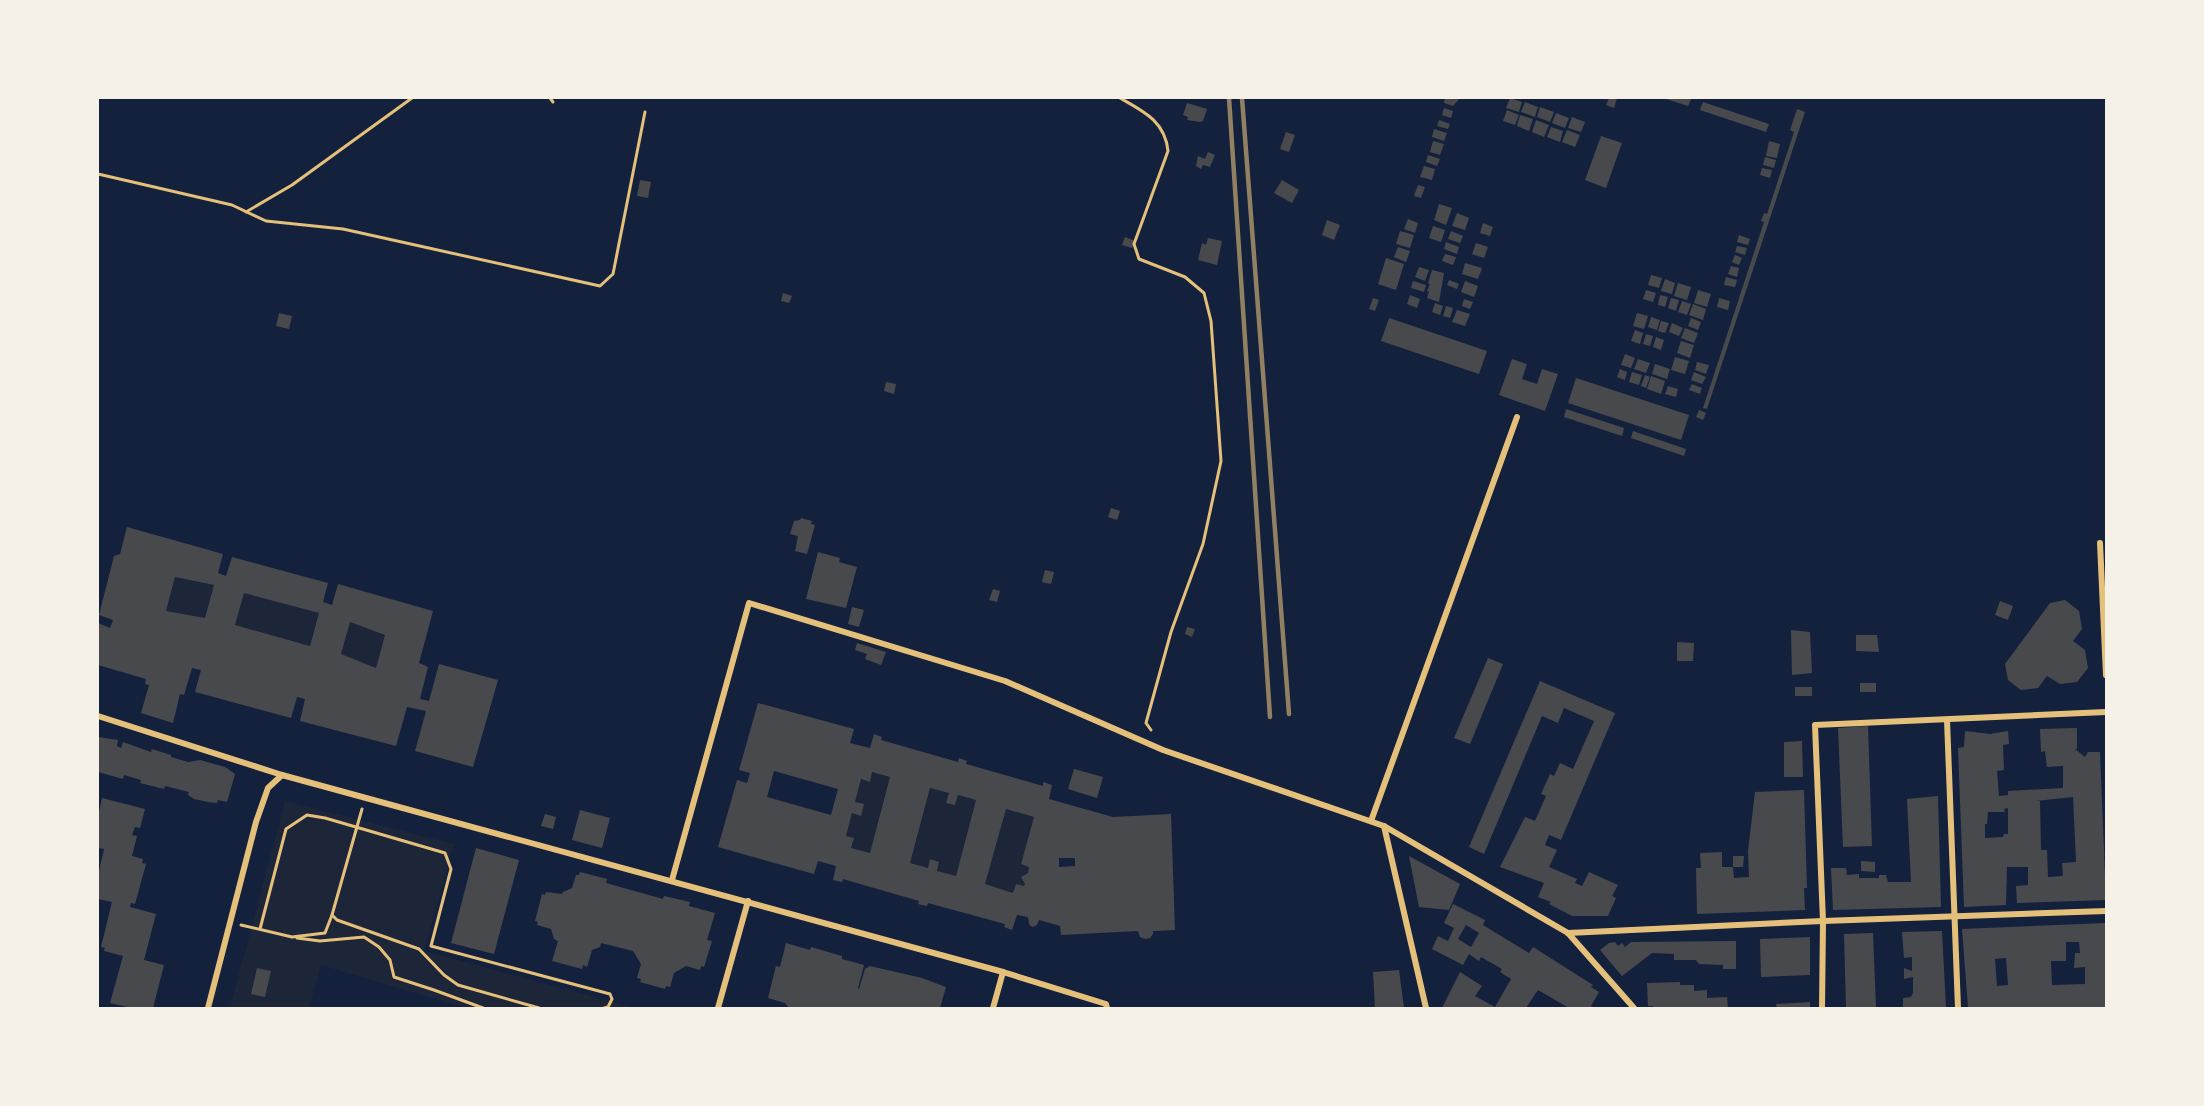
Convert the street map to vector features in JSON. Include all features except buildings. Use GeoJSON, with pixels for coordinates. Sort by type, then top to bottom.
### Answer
{"type":"FeatureCollection","features":[{"type":"Feature","properties":{"kind":"street"},"geometry":{"type":"LineString","coordinates":[[1371,821],[1517,417]]}},
{"type":"Feature","properties":{"kind":"street"},"geometry":{"type":"LineString","coordinates":[[2100,543],[2106,675]]}},
{"type":"Feature","properties":{"kind":"street"},"geometry":{"type":"LineString","coordinates":[[672,880],[749,603],[1005,681],[1163,750],[1384,826],[1568,933],[1634,1008]]}},
{"type":"Feature","properties":{"kind":"street"},"geometry":{"type":"LineString","coordinates":[[1822,1008],[1823,921],[1815,725],[2106,712]]}},
{"type":"Feature","properties":{"kind":"street"},"geometry":{"type":"LineString","coordinates":[[98,716],[282,775],[1003,972],[1107,1004],[1107,1008]]}},
{"type":"Feature","properties":{"kind":"street"},"geometry":{"type":"LineString","coordinates":[[1947,720],[1958,1008]]}},
{"type":"Feature","properties":{"kind":"street"},"geometry":{"type":"LineString","coordinates":[[208,1008],[256,822],[268,788],[282,775]]}},
{"type":"Feature","properties":{"kind":"street"},"geometry":{"type":"LineString","coordinates":[[1384,826],[1426,1008]]}},
{"type":"Feature","properties":{"kind":"street"},"geometry":{"type":"LineString","coordinates":[[718,1008],[748,901]]}},
{"type":"Feature","properties":{"kind":"street"},"geometry":{"type":"LineString","coordinates":[[1568,933],[2106,911]]}},
{"type":"Feature","properties":{"kind":"street"},"geometry":{"type":"LineString","coordinates":[[993,1008],[1003,972]]}},
{"type":"Feature","properties":{"kind":"path"},"geometry":{"type":"LineString","coordinates":[[246,212],[291,185],[412,98]]}},
{"type":"Feature","properties":{"kind":"path"},"geometry":{"type":"LineString","coordinates":[[550,98],[553,102]]}},
{"type":"Feature","properties":{"kind":"path"},"geometry":{"type":"LineString","coordinates":[[1120,98],[1144,111],[1161,127],[1167,141],[1168,151],[1134,244],[1139,259],[1185,277],[1204,294],[1211,321],[1221,461],[1203,544],[1171,632],[1146,723],[1163,750]]}},
{"type":"Feature","properties":{"kind":"path"},"geometry":{"type":"LineString","coordinates":[[98,174],[232,205],[266,221],[343,229],[600,286],[613,274],[645,112]]}},
{"type":"Feature","properties":{"kind":"path"},"geometry":{"type":"LineString","coordinates":[[292,937],[325,933],[365,798]]}},
{"type":"Feature","properties":{"kind":"path"},"geometry":{"type":"LineString","coordinates":[[260,929],[286,829],[307,815],[444,854],[451,869],[431,946],[610,994],[612,999],[604,1008]]}},
{"type":"Feature","properties":{"kind":"path"},"geometry":{"type":"LineString","coordinates":[[332,915],[337,920],[419,949],[444,975],[458,985],[539,1008]]}},
{"type":"Feature","properties":{"kind":"path"},"geometry":{"type":"LineString","coordinates":[[230,922],[292,937],[320,941],[364,937],[380,947],[390,960],[394,977],[483,1008]]}},
{"type":"Feature","properties":{"kind":"shaded area"},"geometry":{"type":"Polygon","coordinates":[[[175,577],[214,585],[205,618],[166,611],[175,577]]]}},
{"type":"Feature","properties":{"kind":"shaded area"},"geometry":{"type":"Polygon","coordinates":[[[244,593],[319,613],[310,646],[235,625],[244,593]]]}},
{"type":"Feature","properties":{"kind":"shaded area"},"geometry":{"type":"Polygon","coordinates":[[[350,622],[385,635],[376,668],[341,654],[350,622]]]}},
{"type":"Feature","properties":{"kind":"shaded area"},"geometry":{"type":"Polygon","coordinates":[[[872,772],[890,777],[870,853],[851,848],[854,838],[846,836],[852,813],[861,815],[863,804],[855,802],[861,779],[869,782],[872,772]]]}},
{"type":"Feature","properties":{"kind":"shaded area"},"geometry":{"type":"Polygon","coordinates":[[[930,788],[949,793],[946,802],[955,805],[958,795],[976,800],[956,876],[937,871],[939,862],[931,859],[928,868],[910,863],[930,788]]]}},
{"type":"Feature","properties":{"kind":"shaded area"},"geometry":{"type":"Polygon","coordinates":[[[285,801],[454,844],[424,951],[635,1008],[466,1008],[321,965],[309,1008],[230,1008],[285,801]]]}},
{"type":"Feature","properties":{"kind":"shaded area"},"geometry":{"type":"Polygon","coordinates":[[[1006,809],[1034,817],[1021,864],[1029,867],[1028,873],[1021,877],[1025,884],[1024,886],[1016,884],[1013,893],[985,884],[1006,809]]]}},
{"type":"Feature","properties":{"kind":"railway"},"geometry":{"type":"LineString","coordinates":[[1229,98],[1270,717]]}},
{"type":"Feature","properties":{"kind":"railway"},"geometry":{"type":"LineString","coordinates":[[1242,98],[1289,714]]}}]}
